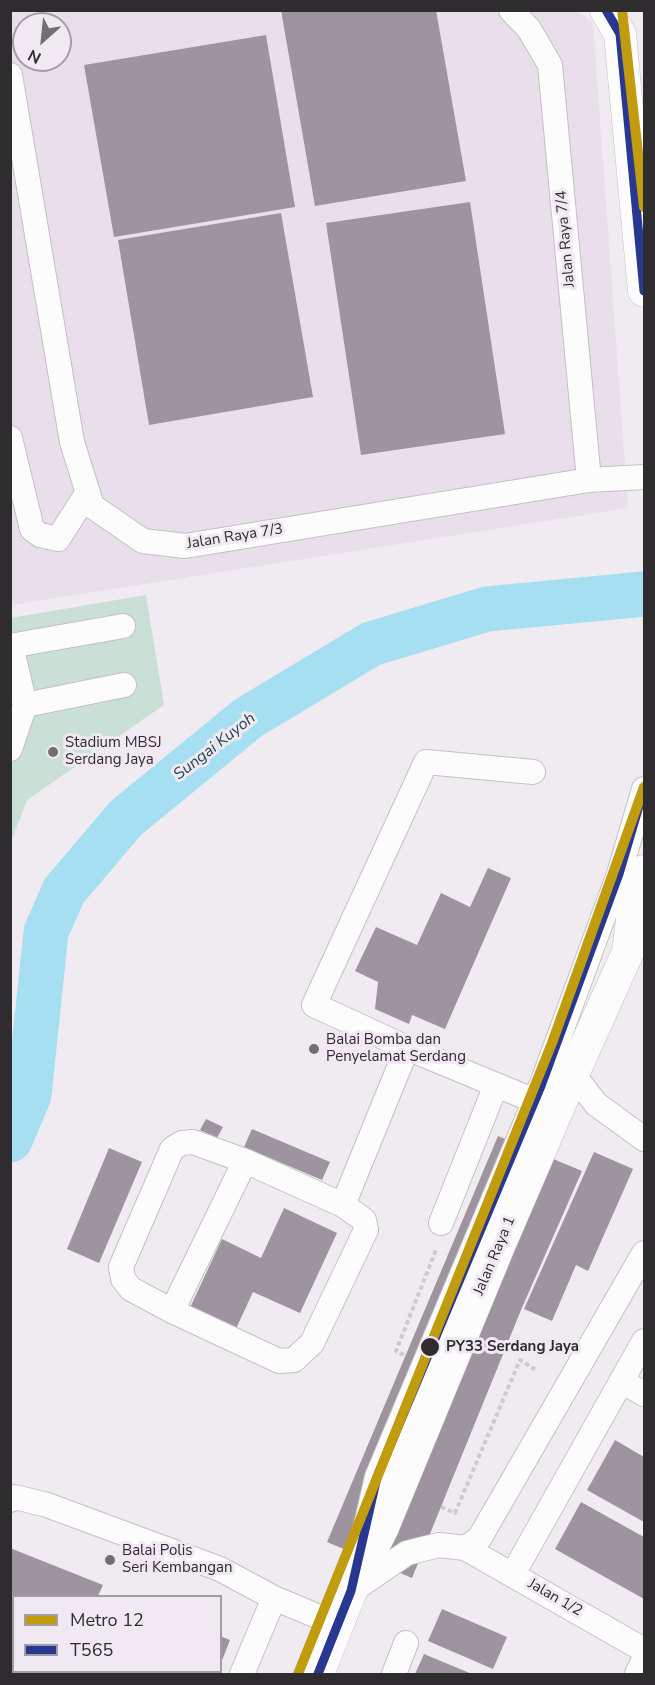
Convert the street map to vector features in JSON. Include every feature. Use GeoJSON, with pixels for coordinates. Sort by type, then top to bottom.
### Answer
{"type":"FeatureCollection","features":[{"type":"Feature","properties":{"kind":"main road"},"geometry":{"type":"LineString","coordinates":[[606,10],[620,34],[645,291]]}},
{"type":"Feature","properties":{"kind":"main road"},"geometry":{"type":"LineString","coordinates":[[628,952],[634,901],[645,871]]}},
{"type":"Feature","properties":{"kind":"main road","name":"Jalan Raya 1"},"geometry":{"type":"LineString","coordinates":[[318,1674],[351,1591],[384,1527],[499,1246],[573,1074],[628,952],[645,923]]}},
{"type":"Feature","properties":{"kind":"street","name":"Jalan Raya 7/4"},"geometry":{"type":"LineString","coordinates":[[511,10],[529,28],[550,65],[589,480]]}},
{"type":"Feature","properties":{"kind":"street","name":"Jalan Raya 7/3"},"geometry":{"type":"LineString","coordinates":[[11,76],[72,442],[92,506],[143,541],[185,546],[589,480],[645,477]]}},
{"type":"Feature","properties":{"kind":"street"},"geometry":{"type":"LineString","coordinates":[[10,438],[32,529],[40,535],[58,539],[88,492]]}},
{"type":"Feature","properties":{"kind":"street"},"geometry":{"type":"LineString","coordinates":[[10,749],[25,705],[11,646],[123,626]]}},
{"type":"Feature","properties":{"kind":"street"},"geometry":{"type":"LineString","coordinates":[[25,705],[123,685]]}},
{"type":"Feature","properties":{"kind":"street"},"geometry":{"type":"LineString","coordinates":[[533,772],[426,762],[314,1005],[407,1048],[535,1101]]}},
{"type":"Feature","properties":{"kind":"street","name":"Jalan Raya 1"},"geometry":{"type":"LineString","coordinates":[[351,1591],[377,1477],[535,1101],[619,874],[645,789]]}},
{"type":"Feature","properties":{"kind":"street"},"geometry":{"type":"LineString","coordinates":[[343,1205],[407,1048]]}},
{"type":"Feature","properties":{"kind":"street"},"geometry":{"type":"LineString","coordinates":[[573,1074],[596,1104],[645,1139]]}},
{"type":"Feature","properties":{"kind":"street"},"geometry":{"type":"LineString","coordinates":[[441,1223],[496,1085]]}},
{"type":"Feature","properties":{"kind":"street"},"geometry":{"type":"LineString","coordinates":[[193,1142],[245,1161],[343,1205],[364,1220],[366,1230],[312,1343],[306,1352],[294,1360],[279,1361],[172,1311],[131,1289],[123,1279],[121,1267],[172,1149],[182,1143],[193,1142]]}},
{"type":"Feature","properties":{"kind":"street"},"geometry":{"type":"LineString","coordinates":[[172,1311],[245,1161]]}},
{"type":"Feature","properties":{"kind":"street"},"geometry":{"type":"LineString","coordinates":[[351,1591],[407,1553],[439,1545],[465,1548],[479,1539],[645,1253]]}},
{"type":"Feature","properties":{"kind":"street"},"geometry":{"type":"LineString","coordinates":[[513,1574],[645,1341]]}},
{"type":"Feature","properties":{"kind":"street"},"geometry":{"type":"LineString","coordinates":[[621,1381],[645,1394]]}},
{"type":"Feature","properties":{"kind":"street"},"geometry":{"type":"LineString","coordinates":[[10,1500],[15,1497],[47,1505],[220,1569],[274,1598],[338,1625]]}},
{"type":"Feature","properties":{"kind":"street","name":"Jalan 1/2"},"geometry":{"type":"LineString","coordinates":[[465,1548],[645,1650]]}},
{"type":"Feature","properties":{"kind":"street"},"geometry":{"type":"LineString","coordinates":[[242,1674],[274,1598]]}},
{"type":"Feature","properties":{"kind":"street"},"geometry":{"type":"LineString","coordinates":[[394,1674],[406,1643]]}},
{"type":"Feature","properties":{"kind":"street"},"geometry":{"type":"LineString","coordinates":[[637,1674],[645,1659]]}},
{"type":"Feature","properties":{"kind":"path"},"geometry":{"type":"LineString","coordinates":[[396,1351],[436,1250]]}},
{"type":"Feature","properties":{"kind":"path"},"geometry":{"type":"LineString","coordinates":[[441,1508],[455,1513],[520,1360],[536,1370]]}},
{"type":"Feature","properties":{"kind":"shaded area"},"geometry":{"type":"Polygon","coordinates":[[[577,10],[593,23],[628,508],[11,605],[11,11],[577,10]]]}},
{"type":"Feature","properties":{"kind":"green space","name":"Stadium MBSJ Serdang Jaya"},"geometry":{"type":"Polygon","coordinates":[[[146,595],[164,705],[27,800],[11,842],[11,618],[146,595]]]}},
{"type":"Feature","properties":{"kind":"building"},"geometry":{"type":"Polygon","coordinates":[[[281,10],[436,10],[466,181],[315,206],[281,10]]]}},
{"type":"Feature","properties":{"kind":"building"},"geometry":{"type":"Polygon","coordinates":[[[266,35],[295,207],[114,237],[84,65],[266,35]]]}},
{"type":"Feature","properties":{"kind":"building"},"geometry":{"type":"Polygon","coordinates":[[[470,202],[505,434],[361,455],[326,223],[470,202]]]}},
{"type":"Feature","properties":{"kind":"building"},"geometry":{"type":"Polygon","coordinates":[[[281,213],[313,397],[149,425],[118,240],[281,213]]]}},
{"type":"Feature","properties":{"kind":"building"},"geometry":{"type":"Polygon","coordinates":[[[488,868],[511,878],[445,1029],[412,1015],[409,1024],[375,1009],[378,982],[355,971],[376,927],[417,945],[441,893],[470,907],[488,868]]]}},
{"type":"Feature","properties":{"kind":"building"},"geometry":{"type":"Polygon","coordinates":[[[206,1119],[223,1127],[217,1138],[200,1130],[206,1119]]]}},
{"type":"Feature","properties":{"kind":"building"},"geometry":{"type":"Polygon","coordinates":[[[252,1129],[330,1162],[322,1180],[244,1147],[252,1129]]]}},
{"type":"Feature","properties":{"kind":"building","name":"PY33 Serdang Jaya"},"geometry":{"type":"Polygon","coordinates":[[[498,1136],[582,1171],[521,1310],[412,1578],[327,1542],[498,1136]]]}},
{"type":"Feature","properties":{"kind":"building"},"geometry":{"type":"Polygon","coordinates":[[[109,1148],[142,1162],[99,1263],[67,1249],[109,1148]]]}},
{"type":"Feature","properties":{"kind":"building"},"geometry":{"type":"Polygon","coordinates":[[[594,1152],[633,1169],[588,1271],[576,1265],[552,1321],[524,1309],[594,1152]]]}},
{"type":"Feature","properties":{"kind":"building"},"geometry":{"type":"Polygon","coordinates":[[[284,1208],[337,1233],[300,1313],[253,1292],[234,1333],[188,1312],[222,1239],[261,1258],[284,1208]]]}},
{"type":"Feature","properties":{"kind":"building"},"geometry":{"type":"Polygon","coordinates":[[[615,1440],[644,1457],[644,1522],[587,1490],[615,1440]]]}},
{"type":"Feature","properties":{"kind":"building"},"geometry":{"type":"Polygon","coordinates":[[[581,1502],[644,1537],[644,1599],[555,1549],[581,1502]]]}},
{"type":"Feature","properties":{"kind":"building"},"geometry":{"type":"Polygon","coordinates":[[[10,1548],[103,1585],[98,1595],[12,1595],[12,1673],[24,1673],[10,1674],[10,1548]]]}},
{"type":"Feature","properties":{"kind":"building"},"geometry":{"type":"Polygon","coordinates":[[[442,1609],[507,1637],[493,1669],[428,1641],[442,1609]]]}},
{"type":"Feature","properties":{"kind":"building"},"geometry":{"type":"Polygon","coordinates":[[[222,1637],[230,1640],[222,1660],[222,1637]]]}},
{"type":"Feature","properties":{"kind":"building"},"geometry":{"type":"Polygon","coordinates":[[[424,1654],[472,1674],[415,1674],[424,1654]]]}},
{"type":"Feature","properties":{"kind":"building"},"geometry":{"type":"Polygon","coordinates":[[[121,1673],[146,1673],[146,1674],[121,1673]]]}},
{"type":"Feature","properties":{"kind":"building"},"geometry":{"type":"Polygon","coordinates":[[[163,1673],[216,1673],[216,1674],[163,1673]]]}},
{"type":"Feature","properties":{"kind":"waterway","name":"Sungai Kuyoh"},"geometry":{"type":"LineString","coordinates":[[10,1140],[29,1095],[46,932],[64,891],[126,818],[248,718],[371,644],[487,609],[644,594]]}},
{"type":"Feature","properties":{"kind":"metro line","name":"12"},"geometry":{"type":"LineString","coordinates":[[622,10],[644,207]]}},
{"type":"Feature","properties":{"kind":"metro line","name":"12"},"geometry":{"type":"LineString","coordinates":[[298,1674],[552,1043],[644,787]]}},
{"type":"Feature","properties":{"kind":"transit line","name":"T565"},"geometry":{"type":"LineString","coordinates":[[606,10],[620,34],[644,291]]}},
{"type":"Feature","properties":{"kind":"transit line","name":"T565"},"geometry":{"type":"LineString","coordinates":[[318,1674],[351,1591],[377,1477],[541,1086],[619,874],[644,789]]}},
{"type":"Feature","properties":{"kind":"place","name":"Stadium MBSJ Serdang Jaya"},"geometry":{"type":"Point","coordinates":[53,752]}},
{"type":"Feature","properties":{"kind":"place","name":"Balai Bomba dan Penyelamat Serdang"},"geometry":{"type":"Point","coordinates":[314,1049]}},
{"type":"Feature","properties":{"kind":"place","name":"PY33 Serdang Jaya"},"geometry":{"type":"Point","coordinates":[430,1347]}},
{"type":"Feature","properties":{"kind":"place","name":"Balai Polis Seri Kembangan"},"geometry":{"type":"Point","coordinates":[110,1560]}}]}
